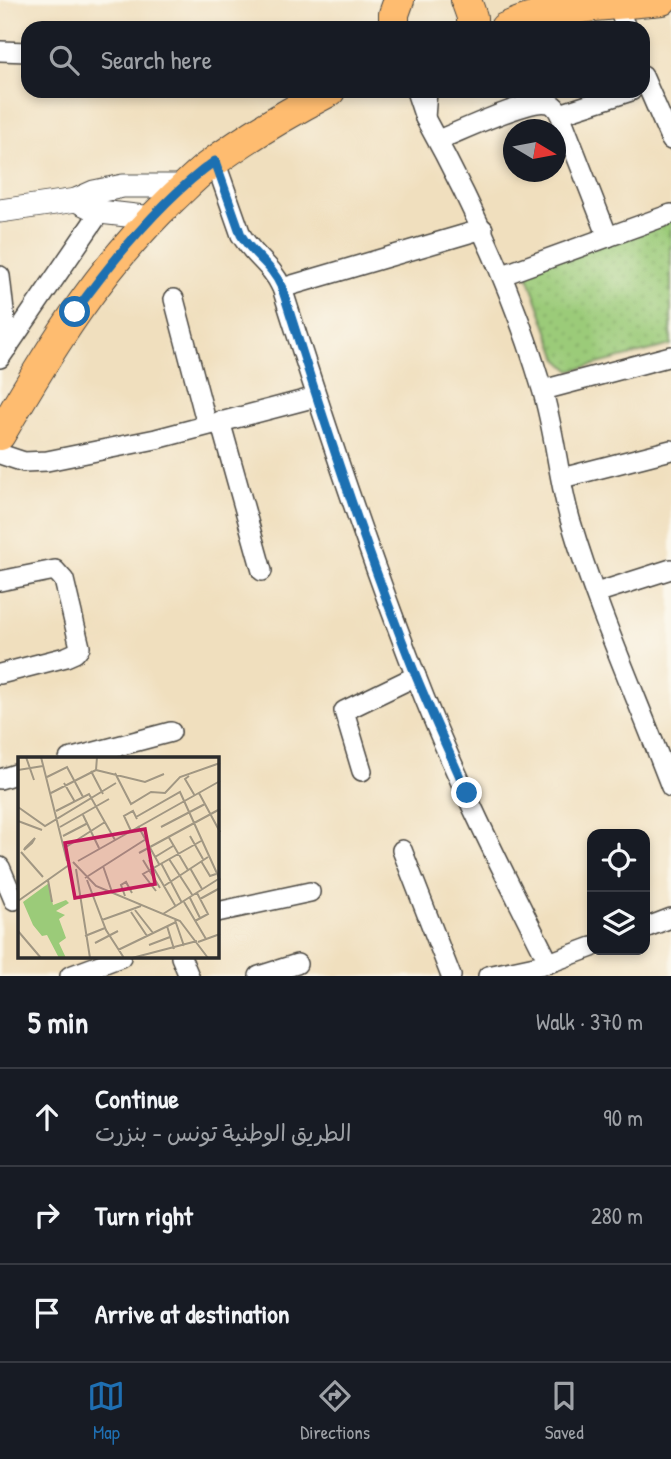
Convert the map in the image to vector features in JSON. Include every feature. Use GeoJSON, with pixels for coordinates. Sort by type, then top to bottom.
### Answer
{"type":"FeatureCollection","features":[{"type":"Feature","properties":{"kind":"main road"},"geometry":{"type":"LineString","coordinates":[[466,0],[472,21]]}},
{"type":"Feature","properties":{"kind":"main road"},"geometry":{"type":"LineString","coordinates":[[525,21],[547,13],[621,16],[662,0]]}},
{"type":"Feature","properties":{"kind":"main road"},"geometry":{"type":"LineString","coordinates":[[174,186],[216,143],[286,98]]}},
{"type":"Feature","properties":{"kind":"main road"},"geometry":{"type":"LineString","coordinates":[[0,396],[64,298],[127,215],[318,98]]}},
{"type":"Feature","properties":{"kind":"main road"},"geometry":{"type":"LineString","coordinates":[[0,435],[75,312],[102,275],[127,215]]}},
{"type":"Feature","properties":{"kind":"street"},"geometry":{"type":"LineString","coordinates":[[0,51],[21,52]]}},
{"type":"Feature","properties":{"kind":"street"},"geometry":{"type":"LineString","coordinates":[[418,98],[425,118],[483,229],[503,275],[543,390],[570,517],[596,593],[671,787]]}},
{"type":"Feature","properties":{"kind":"street"},"geometry":{"type":"LineString","coordinates":[[425,118],[426,98]]}},
{"type":"Feature","properties":{"kind":"street"},"geometry":{"type":"LineString","coordinates":[[559,114],[604,98]]}},
{"type":"Feature","properties":{"kind":"street"},"geometry":{"type":"LineString","coordinates":[[648,98],[671,140]]}},
{"type":"Feature","properties":{"kind":"street"},"geometry":{"type":"LineString","coordinates":[[438,140],[530,104],[548,103],[555,106],[608,237]]}},
{"type":"Feature","properties":{"kind":"street"},"geometry":{"type":"LineString","coordinates":[[215,161],[241,235],[248,246],[275,272],[282,288],[316,397],[416,676],[478,821],[549,963]]}},
{"type":"Feature","properties":{"kind":"street"},"geometry":{"type":"LineString","coordinates":[[0,211],[76,200],[94,191],[123,186],[174,186]]}},
{"type":"Feature","properties":{"kind":"street"},"geometry":{"type":"LineString","coordinates":[[4,353],[127,215],[76,200]]}},
{"type":"Feature","properties":{"kind":"street"},"geometry":{"type":"LineString","coordinates":[[503,275],[671,214]]}},
{"type":"Feature","properties":{"kind":"street"},"geometry":{"type":"LineString","coordinates":[[282,288],[483,229]]}},
{"type":"Feature","properties":{"kind":"street"},"geometry":{"type":"LineString","coordinates":[[0,276],[4,353]]}},
{"type":"Feature","properties":{"kind":"street"},"geometry":{"type":"LineString","coordinates":[[174,299],[262,572]]}},
{"type":"Feature","properties":{"kind":"street"},"geometry":{"type":"LineString","coordinates":[[543,390],[671,356]]}},
{"type":"Feature","properties":{"kind":"street"},"geometry":{"type":"LineString","coordinates":[[0,453],[35,463],[156,439],[316,397]]}},
{"type":"Feature","properties":{"kind":"street"},"geometry":{"type":"LineString","coordinates":[[562,478],[671,450]]}},
{"type":"Feature","properties":{"kind":"street"},"geometry":{"type":"LineString","coordinates":[[596,593],[671,569]]}},
{"type":"Feature","properties":{"kind":"street"},"geometry":{"type":"LineString","coordinates":[[0,581],[55,570],[60,574],[64,580],[80,647],[66,657],[0,674]]}},
{"type":"Feature","properties":{"kind":"street"},"geometry":{"type":"LineString","coordinates":[[362,771],[344,711],[416,676]]}},
{"type":"Feature","properties":{"kind":"street"},"geometry":{"type":"LineString","coordinates":[[77,757],[171,732]]}},
{"type":"Feature","properties":{"kind":"street"},"geometry":{"type":"LineString","coordinates":[[0,779],[18,773]]}},
{"type":"Feature","properties":{"kind":"street"},"geometry":{"type":"LineString","coordinates":[[402,850],[451,976]]}},
{"type":"Feature","properties":{"kind":"street"},"geometry":{"type":"LineString","coordinates":[[0,867],[11,903]]}},
{"type":"Feature","properties":{"kind":"street"},"geometry":{"type":"LineString","coordinates":[[219,912],[310,892]]}},
{"type":"Feature","properties":{"kind":"street"},"geometry":{"type":"LineString","coordinates":[[650,926],[671,918]]}},
{"type":"Feature","properties":{"kind":"street"},"geometry":{"type":"LineString","coordinates":[[488,976],[549,963],[587,949]]}},
{"type":"Feature","properties":{"kind":"street"},"geometry":{"type":"LineString","coordinates":[[70,976],[118,958]]}},
{"type":"Feature","properties":{"kind":"street"},"geometry":{"type":"LineString","coordinates":[[181,958],[190,976]]}},
{"type":"Feature","properties":{"kind":"street"},"geometry":{"type":"LineString","coordinates":[[259,976],[297,964]]}},
{"type":"Feature","properties":{"kind":"green space"},"geometry":{"type":"Polygon","coordinates":[[[671,220],[671,345],[571,371],[558,359],[525,268],[671,220]]]}},
{"type":"Feature","properties":{"kind":"route"},"geometry":{"type":"LineString","coordinates":[[75,312],[102,275],[150,220],[215,161],[241,235],[248,246],[275,272],[282,288],[316,397],[378,574],[416,676],[467,793]]}}]}
